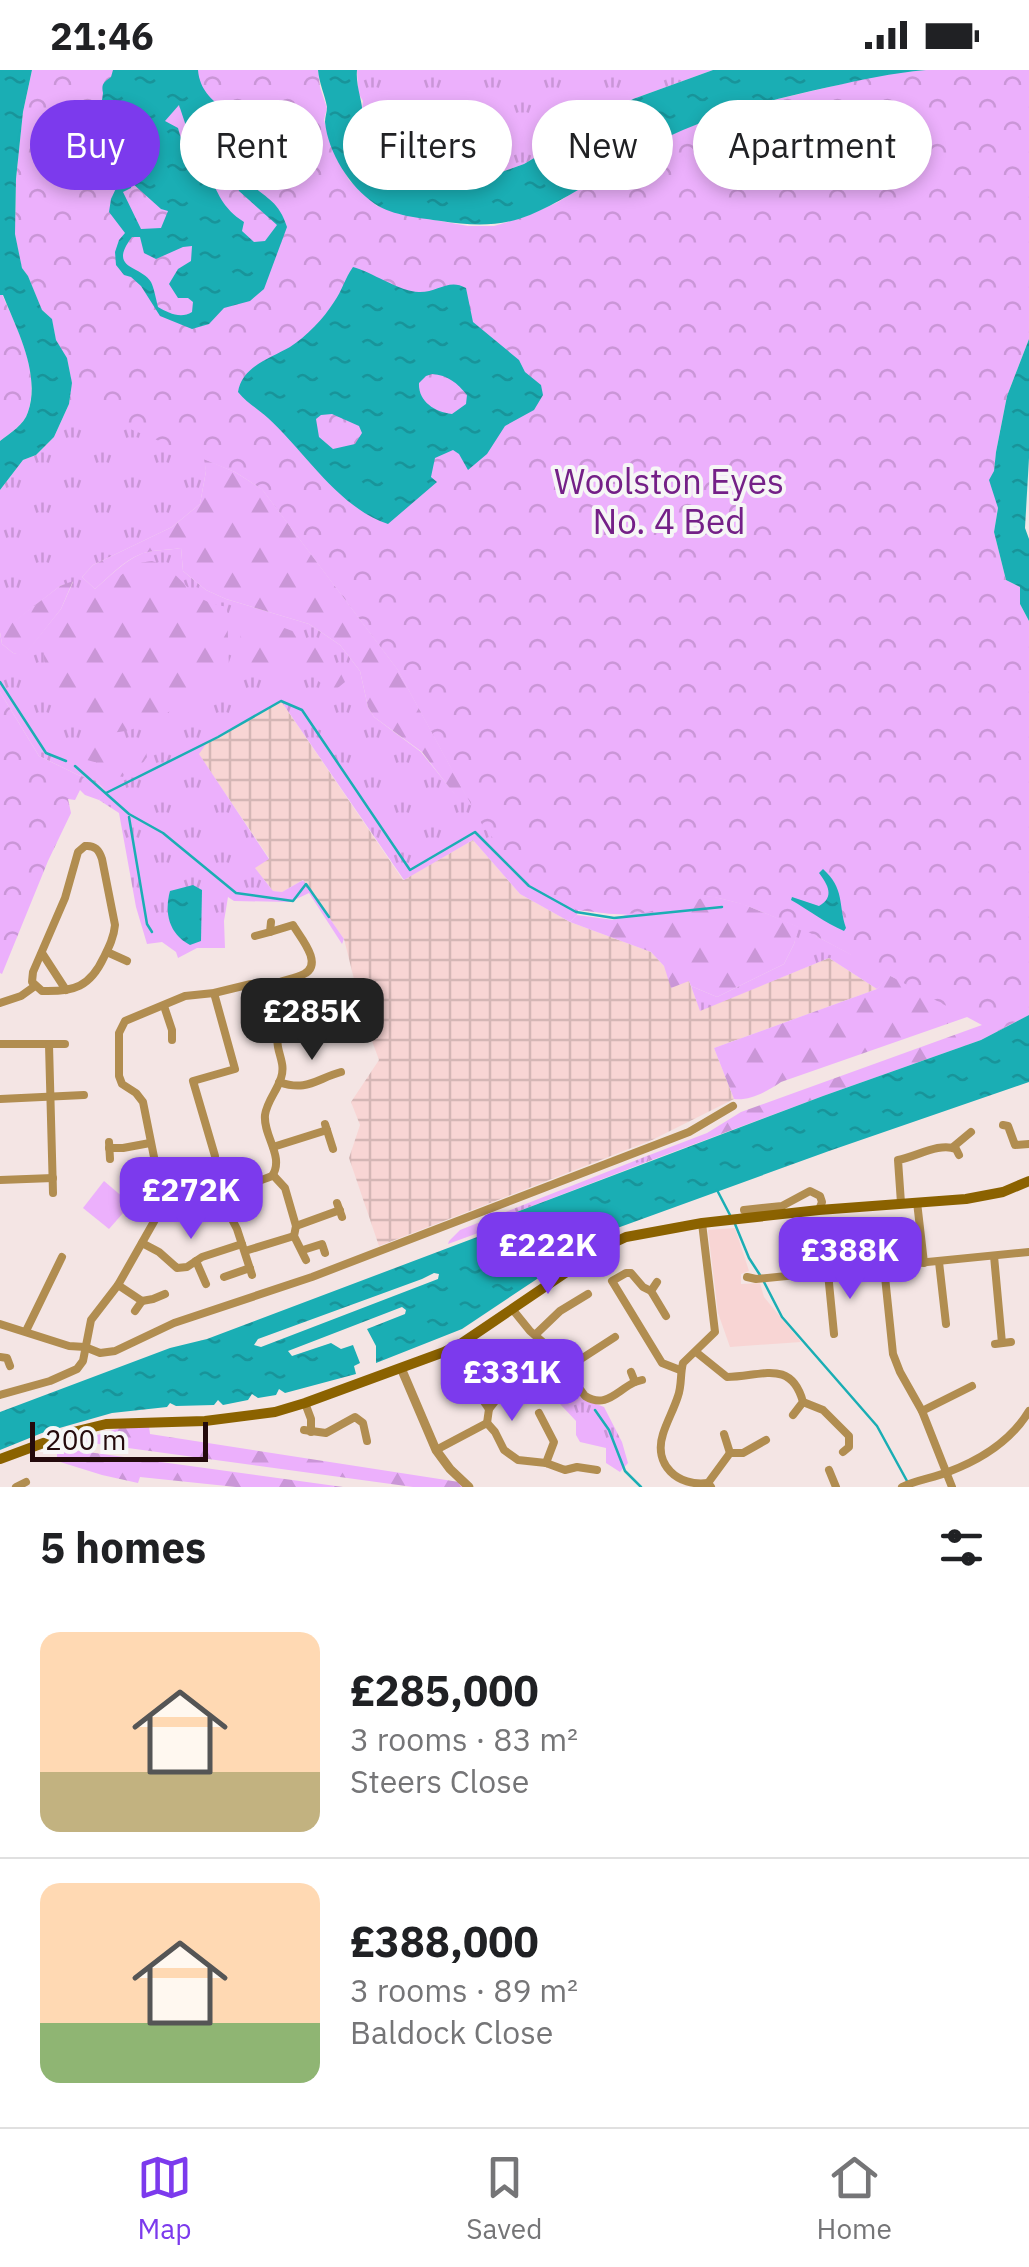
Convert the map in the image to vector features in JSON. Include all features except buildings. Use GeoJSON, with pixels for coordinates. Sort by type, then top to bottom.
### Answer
{"type":"FeatureCollection","features":[{"type":"Feature","properties":{"kind":"main road"},"geometry":{"type":"LineString","coordinates":[[0,1459],[89,1427],[229,1419],[305,1404],[462,1343],[612,1242],[702,1223],[990,1195],[1029,1182]]}},
{"type":"Feature","properties":{"kind":"street"},"geometry":{"type":"LineString","coordinates":[[89,846],[98,850],[102,859],[115,925],[107,952],[86,983],[46,992],[35,986],[32,977],[65,898],[78,852],[89,846]]}},
{"type":"Feature","properties":{"kind":"street"},"geometry":{"type":"LineString","coordinates":[[255,936],[270,927],[293,925],[312,960],[305,974],[278,981],[266,989]]}},
{"type":"Feature","properties":{"kind":"street"},"geometry":{"type":"LineString","coordinates":[[107,952],[129,961]]}},
{"type":"Feature","properties":{"kind":"street"},"geometry":{"type":"LineString","coordinates":[[42,953],[66,990]]}},
{"type":"Feature","properties":{"kind":"street"},"geometry":{"type":"LineString","coordinates":[[0,1394],[74,1372],[83,1360],[91,1320],[118,1285],[160,1211],[161,1192],[143,1102],[120,1081],[119,1033],[126,1021],[185,996],[259,985],[271,1000],[283,1068],[265,1113],[276,1170],[273,1175],[230,1191],[205,1208],[180,1214],[160,1211]]}},
{"type":"Feature","properties":{"kind":"street"},"geometry":{"type":"LineString","coordinates":[[0,1003],[35,986]]}},
{"type":"Feature","properties":{"kind":"street"},"geometry":{"type":"LineString","coordinates":[[214,993],[234,1069],[193,1080],[215,1156],[214,1178],[251,1272],[224,1277]]}},
{"type":"Feature","properties":{"kind":"street"},"geometry":{"type":"LineString","coordinates":[[164,1006],[172,1040]]}},
{"type":"Feature","properties":{"kind":"street"},"geometry":{"type":"LineString","coordinates":[[278,1036],[336,1024]]}},
{"type":"Feature","properties":{"kind":"street"},"geometry":{"type":"LineString","coordinates":[[0,1044],[65,1044]]}},
{"type":"Feature","properties":{"kind":"street"},"geometry":{"type":"LineString","coordinates":[[49,1044],[53,1193]]}},
{"type":"Feature","properties":{"kind":"street"},"geometry":{"type":"LineString","coordinates":[[280,1082],[308,1086],[341,1072]]}},
{"type":"Feature","properties":{"kind":"street"},"geometry":{"type":"LineString","coordinates":[[0,1099],[84,1095]]}},
{"type":"Feature","properties":{"kind":"street"},"geometry":{"type":"LineString","coordinates":[[0,1324],[62,1344],[100,1352],[116,1351],[174,1323],[312,1277],[689,1132],[733,1106]]}},
{"type":"Feature","properties":{"kind":"street"},"geometry":{"type":"LineString","coordinates":[[1008,1124],[1015,1145],[1013,1157]]}},
{"type":"Feature","properties":{"kind":"street"},"geometry":{"type":"LineString","coordinates":[[273,1147],[326,1127],[334,1149]]}},
{"type":"Feature","properties":{"kind":"street"},"geometry":{"type":"LineString","coordinates":[[901,1203],[897,1156],[912,1158],[946,1146],[956,1151],[971,1132]]}},
{"type":"Feature","properties":{"kind":"street"},"geometry":{"type":"LineString","coordinates":[[110,1160],[109,1145],[132,1147],[150,1143]]}},
{"type":"Feature","properties":{"kind":"street"},"geometry":{"type":"LineString","coordinates":[[1015,1145],[1029,1144]]}},
{"type":"Feature","properties":{"kind":"street"},"geometry":{"type":"LineString","coordinates":[[273,1175],[285,1188],[304,1255],[322,1244],[326,1253]]}},
{"type":"Feature","properties":{"kind":"street"},"geometry":{"type":"LineString","coordinates":[[0,1180],[52,1178]]}},
{"type":"Feature","properties":{"kind":"street"},"geometry":{"type":"LineString","coordinates":[[748,1207],[782,1206],[810,1191],[820,1196],[819,1210]]}},
{"type":"Feature","properties":{"kind":"street"},"geometry":{"type":"LineString","coordinates":[[918,1202],[924,1263]]}},
{"type":"Feature","properties":{"kind":"street"},"geometry":{"type":"LineString","coordinates":[[142,1244],[159,1252],[177,1268],[187,1267],[295,1231],[340,1210]]}},
{"type":"Feature","properties":{"kind":"street"},"geometry":{"type":"LineString","coordinates":[[702,1223],[715,1332],[680,1370],[680,1390],[662,1437],[661,1461],[674,1477],[709,1485],[730,1453]]}},
{"type":"Feature","properties":{"kind":"street"},"geometry":{"type":"LineString","coordinates":[[747,1277],[828,1273],[1029,1252]]}},
{"type":"Feature","properties":{"kind":"street"},"geometry":{"type":"LineString","coordinates":[[994,1256],[1003,1343]]}},
{"type":"Feature","properties":{"kind":"street"},"geometry":{"type":"LineString","coordinates":[[26,1331],[62,1257]]}},
{"type":"Feature","properties":{"kind":"street"},"geometry":{"type":"LineString","coordinates":[[196,1261],[206,1284]]}},
{"type":"Feature","properties":{"kind":"street"},"geometry":{"type":"LineString","coordinates":[[939,1262],[946,1324]]}},
{"type":"Feature","properties":{"kind":"street"},"geometry":{"type":"LineString","coordinates":[[884,1267],[893,1354],[922,1411],[952,1487]]}},
{"type":"Feature","properties":{"kind":"street"},"geometry":{"type":"LineString","coordinates":[[666,1316],[651,1291],[632,1273],[612,1281],[662,1363],[680,1370]]}},
{"type":"Feature","properties":{"kind":"street"},"geometry":{"type":"LineString","coordinates":[[828,1273],[834,1334]]}},
{"type":"Feature","properties":{"kind":"street"},"geometry":{"type":"LineString","coordinates":[[651,1291],[657,1282]]}},
{"type":"Feature","properties":{"kind":"street"},"geometry":{"type":"LineString","coordinates":[[118,1285],[142,1301]]}},
{"type":"Feature","properties":{"kind":"street"},"geometry":{"type":"LineString","coordinates":[[135,1311],[142,1301],[164,1294]]}},
{"type":"Feature","properties":{"kind":"street"},"geometry":{"type":"LineString","coordinates":[[535,1335],[560,1311],[588,1294]]}},
{"type":"Feature","properties":{"kind":"street"},"geometry":{"type":"LineString","coordinates":[[513,1310],[567,1368],[584,1396],[597,1402],[612,1398],[638,1381],[631,1372]]}},
{"type":"Feature","properties":{"kind":"street"},"geometry":{"type":"LineString","coordinates":[[567,1368],[615,1337]]}},
{"type":"Feature","properties":{"kind":"street"},"geometry":{"type":"LineString","coordinates":[[696,1352],[727,1377],[772,1372],[788,1376],[800,1388],[804,1402]]}},
{"type":"Feature","properties":{"kind":"street"},"geometry":{"type":"LineString","coordinates":[[0,1357],[7,1358],[10,1366]]}},
{"type":"Feature","properties":{"kind":"street"},"geometry":{"type":"LineString","coordinates":[[402,1368],[436,1450],[468,1487]]}},
{"type":"Feature","properties":{"kind":"street"},"geometry":{"type":"LineString","coordinates":[[473,1386],[488,1409]]}},
{"type":"Feature","properties":{"kind":"street"},"geometry":{"type":"LineString","coordinates":[[922,1411],[972,1386]]}},
{"type":"Feature","properties":{"kind":"street"},"geometry":{"type":"LineString","coordinates":[[486,1423],[488,1409],[514,1389]]}},
{"type":"Feature","properties":{"kind":"street"},"geometry":{"type":"LineString","coordinates":[[793,1415],[804,1402]]}},
{"type":"Feature","properties":{"kind":"street"},"geometry":{"type":"LineString","coordinates":[[804,1402],[822,1410],[849,1436],[849,1446],[843,1452]]}},
{"type":"Feature","properties":{"kind":"street"},"geometry":{"type":"LineString","coordinates":[[305,1404],[311,1418],[307,1431],[332,1432],[354,1417],[363,1423],[367,1441]]}},
{"type":"Feature","properties":{"kind":"street"},"geometry":{"type":"LineString","coordinates":[[907,1485],[982,1456],[1012,1434],[1029,1411]]}},
{"type":"Feature","properties":{"kind":"street"},"geometry":{"type":"LineString","coordinates":[[539,1413],[554,1442],[546,1463]]}},
{"type":"Feature","properties":{"kind":"street"},"geometry":{"type":"LineString","coordinates":[[436,1450],[486,1423]]}},
{"type":"Feature","properties":{"kind":"street"},"geometry":{"type":"LineString","coordinates":[[486,1423],[496,1432],[504,1450],[518,1460],[565,1470],[598,1470]]}},
{"type":"Feature","properties":{"kind":"street"},"geometry":{"type":"LineString","coordinates":[[724,1434],[730,1453]]}},
{"type":"Feature","properties":{"kind":"street"},"geometry":{"type":"LineString","coordinates":[[730,1453],[744,1454],[766,1440]]}},
{"type":"Feature","properties":{"kind":"street"},"geometry":{"type":"LineString","coordinates":[[829,1470],[836,1487]]}},
{"type":"Feature","properties":{"kind":"street"},"geometry":{"type":"LineString","coordinates":[[16,1487],[26,1482]]}},
{"type":"Feature","properties":{"kind":"shaded area"},"geometry":{"type":"Polygon","coordinates":[[[281,701],[403,880],[473,840],[520,894],[570,922],[651,952],[664,966],[689,981],[700,1010],[829,958],[877,989],[714,1048],[734,1099],[652,1140],[379,1246],[349,1158],[360,1125],[351,1102],[379,1060],[364,1019],[344,939],[303,880],[282,892],[273,891],[254,867],[269,858],[198,753],[206,744],[281,701]]]}},
{"type":"Feature","properties":{"kind":"shaded area"},"geometry":{"type":"Polygon","coordinates":[[[735,1228],[749,1271],[741,1274],[741,1284],[760,1283],[764,1297],[801,1342],[730,1347],[718,1313],[708,1230],[735,1228]]]}},
{"type":"Feature","properties":{"kind":"green space","name":"Woolston Eyes No. 4 Bed"},"geometry":{"type":"Polygon","coordinates":[[[32,70],[318,70],[327,108],[324,120],[343,169],[343,190],[360,190],[377,206],[408,215],[468,226],[494,226],[527,216],[577,190],[673,190],[673,134],[693,126],[693,190],[932,190],[932,100],[774,100],[884,74],[1029,70],[1029,339],[1007,396],[996,452],[998,508],[994,532],[1006,580],[1020,587],[1020,604],[1029,621],[1029,1015],[995,1032],[799,927],[743,904],[711,896],[644,913],[577,910],[530,880],[484,828],[398,670],[262,489],[235,472],[69,404],[72,383],[67,358],[56,340],[52,319],[42,310],[22,268],[15,234],[23,112],[32,70]]]}},
{"type":"Feature","properties":{"kind":"green space"},"geometry":{"type":"Polygon","coordinates":[[[357,70],[713,70],[631,100],[532,100],[532,159],[512,168],[512,100],[362,100],[358,93],[357,70]]]}},
{"type":"Feature","properties":{"kind":"green space"},"geometry":{"type":"Polygon","coordinates":[[[30,149],[30,190],[59,190],[60,265],[67,297],[100,370],[124,397],[266,466],[289,488],[404,648],[454,754],[492,811],[495,822],[529,868],[547,884],[589,893],[695,883],[724,885],[818,929],[816,936],[852,955],[848,944],[908,977],[952,990],[959,980],[982,975],[1006,977],[970,1016],[890,975],[877,989],[829,958],[700,1011],[691,986],[717,997],[784,964],[798,927],[752,908],[706,896],[672,897],[663,905],[640,913],[578,910],[570,922],[520,894],[473,840],[404,880],[281,701],[203,744],[199,754],[269,859],[255,868],[273,891],[282,892],[303,880],[344,939],[342,944],[309,893],[290,902],[234,901],[228,897],[225,948],[197,948],[178,958],[162,942],[147,944],[136,907],[119,813],[99,800],[106,792],[97,781],[39,756],[0,692],[0,633],[0,490],[23,460],[36,455],[54,437],[69,404],[72,383],[52,319],[42,310],[22,268],[15,234],[19,151],[30,149]],[[205,460],[200,504],[172,527],[93,565],[82,577],[95,589],[141,554],[181,548],[183,571],[206,590],[309,624],[340,645],[360,671],[374,717],[421,752],[459,799],[466,796],[398,670],[262,489],[236,472],[205,460]],[[73,582],[60,586],[0,633],[2,644],[13,653],[24,655],[61,609],[73,582]]]}},
{"type":"Feature","properties":{"kind":"green space"},"geometry":{"type":"Polygon","coordinates":[[[0,295],[26,352],[32,382],[26,417],[0,441],[0,295]]]}},
{"type":"Feature","properties":{"kind":"green space"},"geometry":{"type":"Polygon","coordinates":[[[204,459],[262,489],[398,670],[467,797],[459,800],[422,752],[374,717],[360,671],[340,645],[309,624],[206,590],[183,571],[181,548],[134,557],[95,589],[82,577],[93,565],[172,527],[200,504],[206,471],[204,459]]]}},
{"type":"Feature","properties":{"kind":"green space"},"geometry":{"type":"Polygon","coordinates":[[[152,561],[168,569],[204,600],[227,607],[229,669],[153,721],[121,732],[99,730],[74,715],[56,693],[46,667],[46,639],[57,621],[72,609],[133,566],[152,561]]]}},
{"type":"Feature","properties":{"kind":"green space"},"geometry":{"type":"Polygon","coordinates":[[[73,581],[61,609],[24,656],[2,644],[0,632],[60,586],[73,581]]]}},
{"type":"Feature","properties":{"kind":"green space"},"geometry":{"type":"Polygon","coordinates":[[[241,616],[295,632],[334,660],[345,682],[334,691],[299,668],[240,661],[241,616]]]}},
{"type":"Feature","properties":{"kind":"green space"},"geometry":{"type":"Polygon","coordinates":[[[0,692],[39,756],[97,781],[106,793],[99,800],[80,790],[75,800],[68,799],[71,813],[2,974],[0,973],[0,692]]]}},
{"type":"Feature","properties":{"kind":"green space"},"geometry":{"type":"Polygon","coordinates":[[[140,739],[147,757],[136,769],[126,768],[123,777],[110,774],[109,766],[87,760],[87,746],[140,739]]]}},
{"type":"Feature","properties":{"kind":"green space"},"geometry":{"type":"Polygon","coordinates":[[[711,896],[743,904],[799,927],[784,964],[717,997],[691,986],[689,981],[671,988],[664,966],[651,952],[570,922],[577,915],[614,920],[639,909],[711,896]]]}},
{"type":"Feature","properties":{"kind":"green space"},"geometry":{"type":"Polygon","coordinates":[[[889,975],[970,1016],[781,1082],[752,1097],[734,1099],[714,1048],[877,989],[889,975]]]}},
{"type":"Feature","properties":{"kind":"green space"},"geometry":{"type":"Polygon","coordinates":[[[1029,1008],[1029,1015],[981,1040],[649,1161],[647,1156],[707,1133],[741,1112],[1029,1008]]]}},
{"type":"Feature","properties":{"kind":"green space"},"geometry":{"type":"Polygon","coordinates":[[[647,1156],[649,1161],[493,1221],[489,1229],[448,1244],[460,1230],[647,1156]]]}},
{"type":"Feature","properties":{"kind":"green space"},"geometry":{"type":"Polygon","coordinates":[[[104,1181],[131,1204],[109,1229],[83,1208],[104,1181]]]}},
{"type":"Feature","properties":{"kind":"green space"},"geometry":{"type":"Polygon","coordinates":[[[577,1392],[604,1407],[628,1463],[620,1472],[606,1463],[606,1448],[580,1442],[576,1435],[576,1421],[560,1404],[577,1392]]]}},
{"type":"Feature","properties":{"kind":"green space"},"geometry":{"type":"Polygon","coordinates":[[[149,1426],[150,1434],[459,1482],[463,1487],[413,1487],[84,1442],[120,1428],[149,1426]]]}},
{"type":"Feature","properties":{"kind":"green space"},"geometry":{"type":"Polygon","coordinates":[[[57,1448],[343,1487],[236,1487],[140,1477],[138,1483],[57,1461],[57,1448]]]}},
{"type":"Feature","properties":{"kind":"water"},"geometry":{"type":"Polygon","coordinates":[[[0,70],[32,70],[16,179],[15,234],[22,268],[42,310],[52,319],[72,383],[69,404],[54,437],[36,455],[23,460],[0,490],[0,441],[26,417],[32,383],[20,337],[0,295],[0,70]]]}},
{"type":"Feature","properties":{"kind":"water"},"geometry":{"type":"Polygon","coordinates":[[[113,70],[198,70],[201,83],[213,100],[180,100],[180,108],[179,105],[165,121],[178,128],[180,135],[180,190],[217,190],[230,211],[244,222],[242,231],[254,242],[265,241],[277,225],[239,190],[258,190],[283,217],[287,227],[264,289],[250,301],[224,308],[209,324],[192,329],[160,316],[141,286],[116,265],[115,252],[125,233],[109,212],[115,190],[127,190],[123,192],[141,229],[161,228],[168,211],[140,190],[160,190],[160,100],[102,100],[105,82],[113,70]],[[132,237],[125,248],[124,261],[151,282],[158,307],[179,315],[192,312],[193,302],[178,298],[169,284],[178,269],[191,261],[192,246],[156,259],[144,253],[140,237],[132,237]]]}},
{"type":"Feature","properties":{"kind":"water"},"geometry":{"type":"Polygon","coordinates":[[[318,70],[357,70],[360,100],[343,100],[343,169],[327,134],[327,107],[318,70]]]}},
{"type":"Feature","properties":{"kind":"water"},"geometry":{"type":"Polygon","coordinates":[[[713,70],[926,70],[773,100],[693,100],[693,126],[673,134],[673,100],[631,100],[713,70]]]}},
{"type":"Feature","properties":{"kind":"water"},"geometry":{"type":"Polygon","coordinates":[[[532,159],[532,190],[577,190],[530,215],[497,223],[453,223],[390,211],[359,190],[512,190],[512,168],[532,159]]]}},
{"type":"Feature","properties":{"kind":"water"},"geometry":{"type":"Polygon","coordinates":[[[353,267],[413,291],[454,284],[466,288],[473,322],[519,360],[525,372],[541,385],[543,395],[534,410],[505,426],[487,454],[468,470],[453,450],[435,458],[431,477],[437,482],[388,524],[338,492],[238,392],[251,369],[290,347],[314,327],[337,298],[353,267]],[[432,374],[419,383],[428,404],[452,414],[466,404],[467,395],[456,383],[432,374]],[[332,414],[316,419],[319,437],[333,449],[355,444],[362,433],[359,426],[332,414]]]}},
{"type":"Feature","properties":{"kind":"water"},"geometry":{"type":"Polygon","coordinates":[[[1029,339],[1025,528],[1029,539],[1029,621],[1020,604],[1020,587],[1006,580],[994,532],[998,508],[989,480],[994,471],[1007,396],[1029,339]]]}},
{"type":"Feature","properties":{"kind":"water"},"geometry":{"type":"Polygon","coordinates":[[[823,869],[838,890],[844,931],[791,900],[792,897],[819,906],[824,902],[828,891],[819,873],[823,869]]]}},
{"type":"Feature","properties":{"kind":"water"},"geometry":{"type":"Polygon","coordinates":[[[193,885],[202,890],[201,941],[190,945],[173,929],[168,907],[170,891],[193,885]]]}},
{"type":"Feature","properties":{"kind":"water"},"geometry":{"type":"Polygon","coordinates":[[[1029,1015],[1029,1082],[609,1231],[462,1329],[376,1363],[376,1346],[367,1329],[405,1314],[402,1307],[288,1351],[292,1356],[331,1343],[341,1349],[353,1345],[360,1363],[354,1366],[356,1374],[285,1393],[279,1389],[276,1395],[258,1398],[252,1394],[248,1400],[223,1405],[218,1400],[214,1405],[170,1403],[167,1407],[112,1413],[0,1450],[0,1412],[493,1231],[493,1221],[981,1040],[1029,1015]],[[439,1274],[258,1339],[254,1345],[261,1347],[438,1279],[439,1274]]]}},
{"type":"Feature","properties":{"kind":"waterway"},"geometry":{"type":"LineString","coordinates":[[0,682],[46,753],[66,761]]}},
{"type":"Feature","properties":{"kind":"waterway"},"geometry":{"type":"LineString","coordinates":[[106,793],[281,701],[302,710],[410,870],[475,832],[529,886],[576,912],[614,918],[722,907]]}},
{"type":"Feature","properties":{"kind":"waterway"},"geometry":{"type":"LineString","coordinates":[[75,766],[129,814],[163,833],[236,893],[293,901],[306,884],[329,917]]}},
{"type":"Feature","properties":{"kind":"waterway"},"geometry":{"type":"LineString","coordinates":[[129,817],[147,924],[152,932]]}},
{"type":"Feature","properties":{"kind":"waterway"},"geometry":{"type":"LineString","coordinates":[[717,1190],[730,1215]]}},
{"type":"Feature","properties":{"kind":"waterway"},"geometry":{"type":"LineString","coordinates":[[735,1224],[760,1275]]}},
{"type":"Feature","properties":{"kind":"waterway"},"geometry":{"type":"LineString","coordinates":[[764,1282],[782,1317],[877,1426],[907,1481]]}},
{"type":"Feature","properties":{"kind":"waterway"},"geometry":{"type":"LineString","coordinates":[[595,1410],[609,1430],[625,1471],[641,1487]]}}]}
